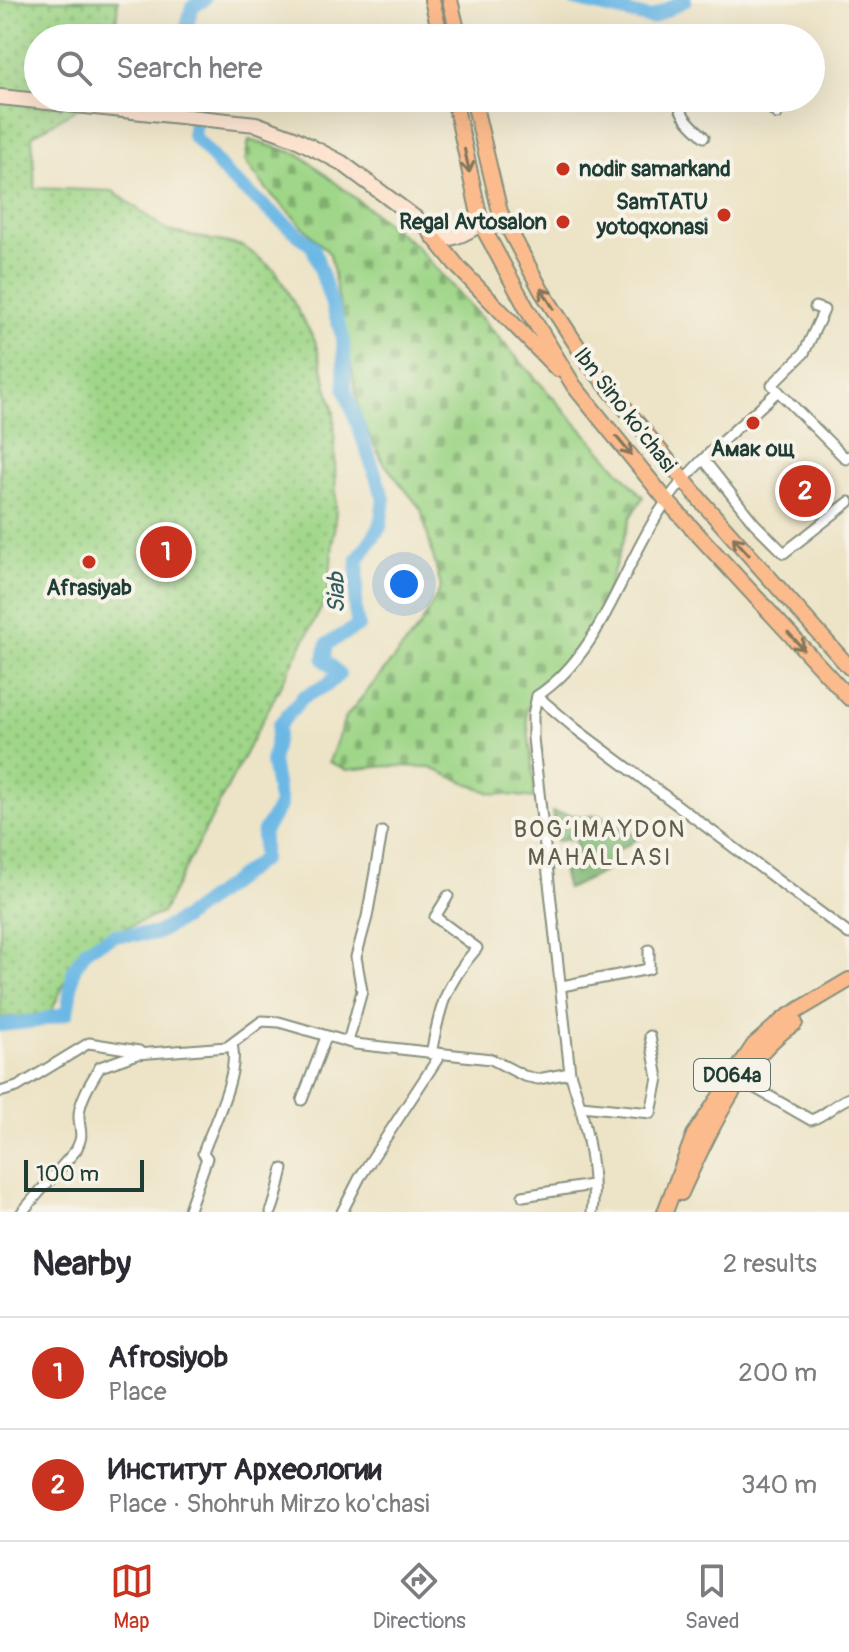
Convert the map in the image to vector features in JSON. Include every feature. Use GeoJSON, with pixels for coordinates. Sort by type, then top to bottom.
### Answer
{"type":"FeatureCollection","features":[{"type":"Feature","properties":{"kind":"main road"},"geometry":{"type":"LineString","coordinates":[[432,0],[438,24]]}},
{"type":"Feature","properties":{"kind":"main road"},"geometry":{"type":"LineString","coordinates":[[450,0],[456,24]]}},
{"type":"Feature","properties":{"kind":"main road","name":"Ibn Sino ko'chasi"},"geometry":{"type":"LineString","coordinates":[[457,112],[481,224],[527,309],[574,386],[667,501],[849,698]]}},
{"type":"Feature","properties":{"kind":"main road","name":"Ibn Sino ko'chasi"},"geometry":{"type":"LineString","coordinates":[[476,112],[500,212],[541,290],[589,364],[683,479],[849,667]]}},
{"type":"Feature","properties":{"kind":"main road"},"geometry":{"type":"LineString","coordinates":[[481,224],[500,212]]}},
{"type":"Feature","properties":{"kind":"main road"},"geometry":{"type":"LineString","coordinates":[[432,235],[459,268],[574,386]]}},
{"type":"Feature","properties":{"kind":"main road","name":"D064a"},"geometry":{"type":"LineString","coordinates":[[665,1212],[694,1135],[754,1045],[785,1018],[849,980]]}},
{"type":"Feature","properties":{"kind":"main road","name":"D064a"},"geometry":{"type":"LineString","coordinates":[[674,1212],[705,1142],[741,1080],[762,1053],[790,1027],[849,990]]}},
{"type":"Feature","properties":{"kind":"street"},"geometry":{"type":"LineString","coordinates":[[0,97],[24,100]]}},
{"type":"Feature","properties":{"kind":"street"},"geometry":{"type":"LineString","coordinates":[[140,112],[256,124],[294,138],[369,181],[422,223],[432,235],[457,237],[481,224]]}},
{"type":"Feature","properties":{"kind":"street"},"geometry":{"type":"LineString","coordinates":[[681,112],[704,137]]}},
{"type":"Feature","properties":{"kind":"street"},"geometry":{"type":"LineString","coordinates":[[815,307],[824,310],[804,353],[772,385],[848,459]]}},
{"type":"Feature","properties":{"kind":"street"},"geometry":{"type":"LineString","coordinates":[[592,1212],[590,1156],[581,1106],[570,1073],[533,738],[537,696],[552,686],[592,639],[657,515],[683,479],[778,391]]}},
{"type":"Feature","properties":{"kind":"street"},"geometry":{"type":"LineString","coordinates":[[704,460],[754,523],[784,553],[849,502]]}},
{"type":"Feature","properties":{"kind":"street"},"geometry":{"type":"LineString","coordinates":[[537,696],[640,778],[849,934]]}},
{"type":"Feature","properties":{"kind":"street"},"geometry":{"type":"LineString","coordinates":[[348,1042],[362,991],[356,957],[367,917],[382,832]]}},
{"type":"Feature","properties":{"kind":"street"},"geometry":{"type":"LineString","coordinates":[[342,1212],[360,1177],[436,1054],[438,1013],[447,990],[477,948],[435,917],[448,896]]}},
{"type":"Feature","properties":{"kind":"street"},"geometry":{"type":"LineString","coordinates":[[562,986],[649,969],[649,950]]}},
{"type":"Feature","properties":{"kind":"street"},"geometry":{"type":"LineString","coordinates":[[22,1212],[82,1139],[81,1108],[100,1067],[147,1052],[232,1045],[262,1021],[279,1022],[348,1042],[491,1059],[524,1076],[538,1079],[570,1073]]}},
{"type":"Feature","properties":{"kind":"street"},"geometry":{"type":"LineString","coordinates":[[581,1106],[651,1113],[658,1078],[650,1036]]}},
{"type":"Feature","properties":{"kind":"street"},"geometry":{"type":"LineString","coordinates":[[302,1100],[326,1037]]}},
{"type":"Feature","properties":{"kind":"street"},"geometry":{"type":"LineString","coordinates":[[0,1092],[17,1087],[89,1043],[147,1052]]}},
{"type":"Feature","properties":{"kind":"street"},"geometry":{"type":"LineString","coordinates":[[188,1212],[207,1158],[203,1153],[232,1074],[235,1053],[232,1045]]}},
{"type":"Feature","properties":{"kind":"street"},"geometry":{"type":"LineString","coordinates":[[741,1080],[811,1120],[849,1098]]}},
{"type":"Feature","properties":{"kind":"street"},"geometry":{"type":"LineString","coordinates":[[271,1212],[278,1197],[276,1191],[283,1169]]}},
{"type":"Feature","properties":{"kind":"street"},"geometry":{"type":"LineString","coordinates":[[523,1196],[592,1185]]}},
{"type":"Feature","properties":{"kind":"green space"},"geometry":{"type":"Polygon","coordinates":[[[0,0],[118,0],[116,24],[24,24],[24,112],[71,112],[32,136],[35,188],[113,191],[168,231],[243,246],[276,271],[315,341],[334,412],[336,509],[328,595],[162,913],[82,946],[50,1014],[0,1018],[0,0]]]}},
{"type":"Feature","properties":{"kind":"green space"},"geometry":{"type":"Polygon","coordinates":[[[249,140],[299,154],[416,246],[643,497],[631,516],[592,639],[545,685],[526,710],[536,798],[491,793],[428,767],[388,766],[347,770],[329,762],[345,718],[419,628],[441,587],[421,509],[383,462],[361,419],[330,254],[268,191],[245,161],[249,140]]]}},
{"type":"Feature","properties":{"kind":"green space"},"geometry":{"type":"Polygon","coordinates":[[[552,812],[599,815],[632,833],[637,839],[612,854],[604,872],[567,889],[560,863],[578,857],[575,839],[556,841],[552,812]]]}},
{"type":"Feature","properties":{"kind":"waterway","name":"Siab"},"geometry":{"type":"LineString","coordinates":[[188,24],[192,7],[204,0]]}},
{"type":"Feature","properties":{"kind":"waterway","name":"Siab"},"geometry":{"type":"LineString","coordinates":[[575,0],[651,18],[685,0]]}},
{"type":"Feature","properties":{"kind":"waterway","name":"Siab"},"geometry":{"type":"LineString","coordinates":[[0,1025],[37,1021],[67,1013],[74,969],[87,949],[115,935],[155,934],[184,918],[263,859],[263,833],[280,805],[272,762],[279,725],[303,697],[327,685],[339,674],[324,659],[327,644],[358,626],[355,609],[358,559],[380,527],[384,499],[345,389],[343,338],[313,247],[229,177],[193,135],[197,112]]}},
{"type":"Feature","properties":{"kind":"place","name":"nodir samarkand"},"geometry":{"type":"Point","coordinates":[563,169]}},
{"type":"Feature","properties":{"kind":"place","name":"SamTATU yotoqxonasi"},"geometry":{"type":"Point","coordinates":[724,215]}},
{"type":"Feature","properties":{"kind":"place","name":"Regal Avtosalon"},"geometry":{"type":"Point","coordinates":[563,222]}},
{"type":"Feature","properties":{"kind":"place","name":"Амак ощ"},"geometry":{"type":"Point","coordinates":[753,423]}},
{"type":"Feature","properties":{"kind":"place","name":"Институт Археологии"},"geometry":{"type":"Point","coordinates":[805,491]}},
{"type":"Feature","properties":{"kind":"place","name":"Afrosiyob"},"geometry":{"type":"Point","coordinates":[166,552]}},
{"type":"Feature","properties":{"kind":"place","name":"Afrasiyab"},"geometry":{"type":"Point","coordinates":[89,562]}},
{"type":"Feature","properties":{"kind":"district","name":"BOG‘IMAYDON MAHALLASI"},"geometry":{"type":"Point","coordinates":[600,843]}}]}
